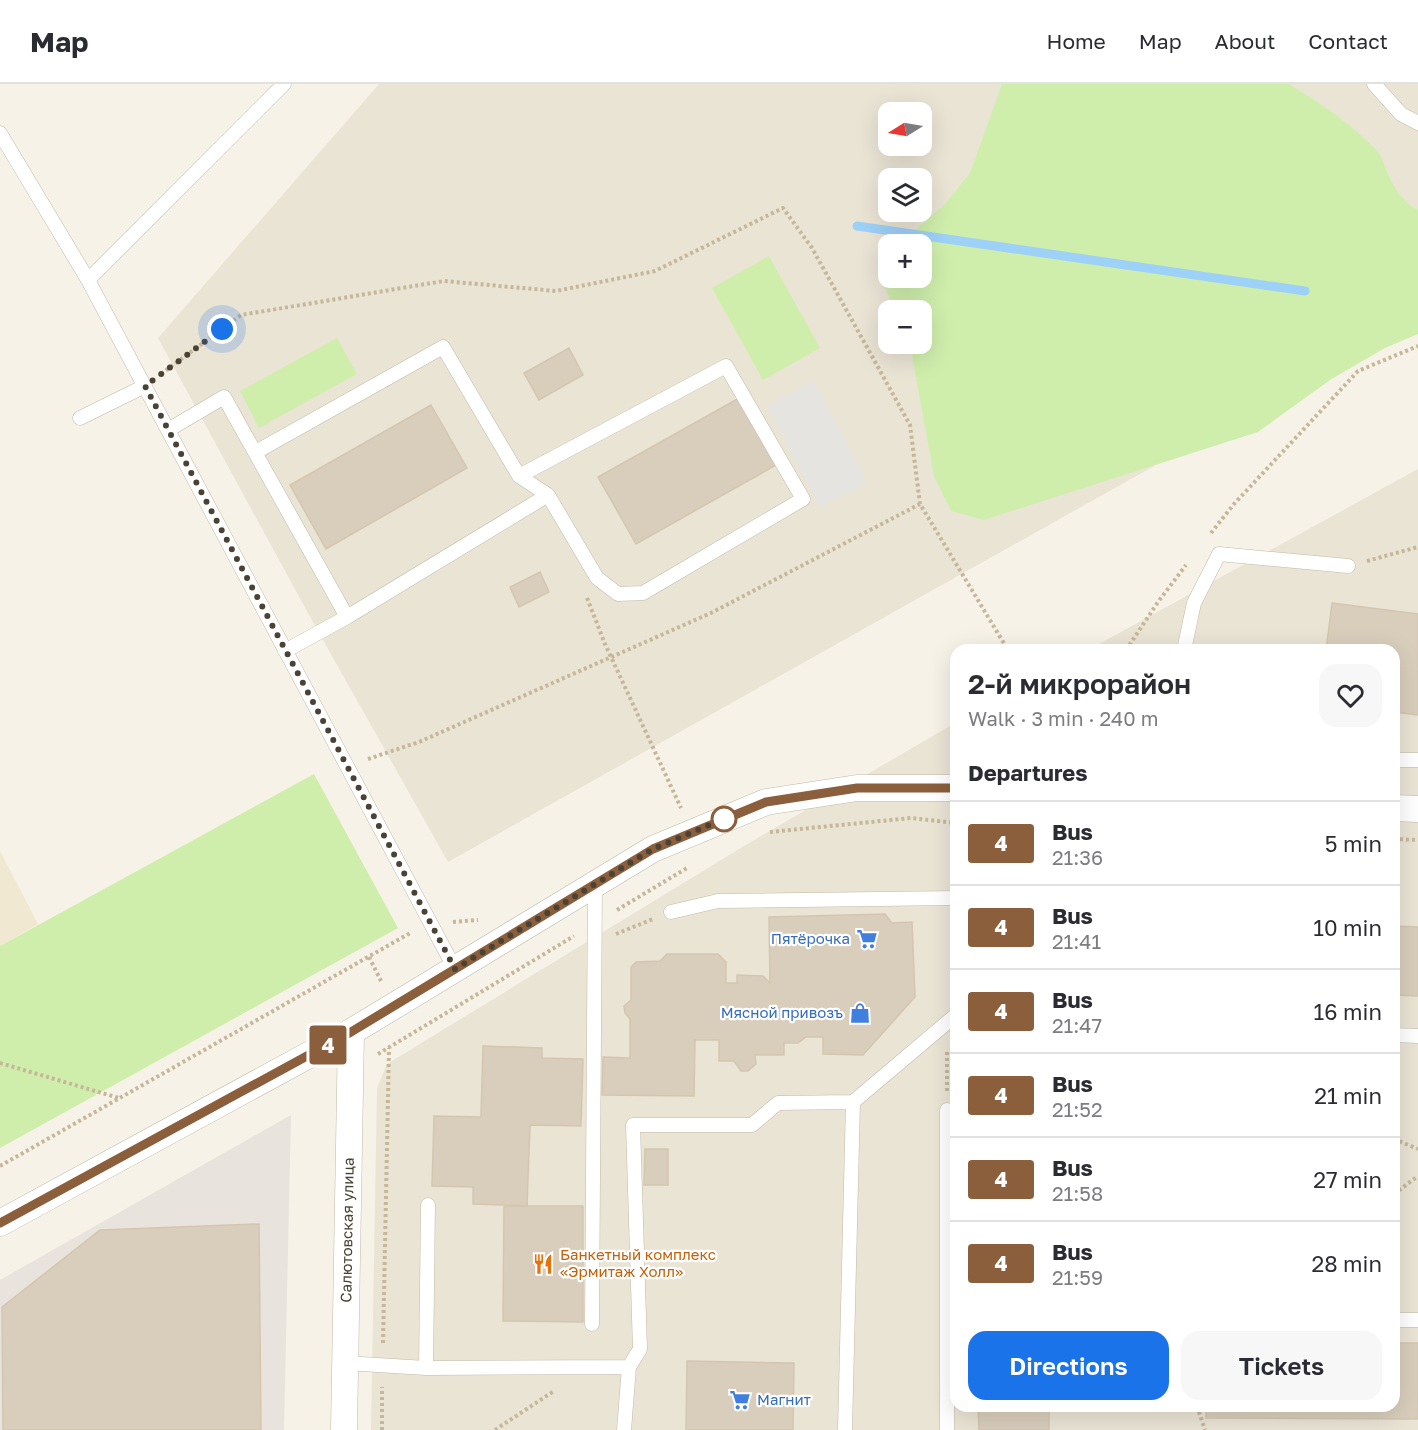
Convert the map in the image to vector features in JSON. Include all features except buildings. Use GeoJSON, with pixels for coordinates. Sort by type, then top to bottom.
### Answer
{"type":"FeatureCollection","features":[{"type":"Feature","properties":{"kind":"street"},"geometry":{"type":"LineString","coordinates":[[0,1224],[351,1032],[653,849],[766,802],[857,788],[950,788]]}},
{"type":"Feature","properties":{"kind":"street"},"geometry":{"type":"LineString","coordinates":[[1400,808],[1418,809]]}},
{"type":"Feature","properties":{"kind":"street","name":"Салютовская улица"},"geometry":{"type":"LineString","coordinates":[[344,1430],[351,1032]]}},
{"type":"Feature","properties":{"kind":"lane"},"geometry":{"type":"LineString","coordinates":[[88,280],[284,84]]}},
{"type":"Feature","properties":{"kind":"lane"},"geometry":{"type":"LineString","coordinates":[[1374,84],[1401,114],[1418,123]]}},
{"type":"Feature","properties":{"kind":"lane"},"geometry":{"type":"LineString","coordinates":[[0,133],[88,280],[455,969]]}},
{"type":"Feature","properties":{"kind":"lane"},"geometry":{"type":"LineString","coordinates":[[256,453],[443,347],[519,476],[548,495],[597,578],[618,594],[643,593],[803,499],[726,366],[519,476]]}},
{"type":"Feature","properties":{"kind":"lane"},"geometry":{"type":"LineString","coordinates":[[80,418],[145,386]]}},
{"type":"Feature","properties":{"kind":"lane"},"geometry":{"type":"LineString","coordinates":[[168,430],[224,397],[347,617]]}},
{"type":"Feature","properties":{"kind":"lane"},"geometry":{"type":"LineString","coordinates":[[285,651],[347,617],[548,495]]}},
{"type":"Feature","properties":{"kind":"lane"},"geometry":{"type":"LineString","coordinates":[[1185,644],[1194,603],[1220,554],[1348,566]]}},
{"type":"Feature","properties":{"kind":"lane"},"geometry":{"type":"LineString","coordinates":[[1400,760],[1418,760]]}},
{"type":"Feature","properties":{"kind":"lane"},"geometry":{"type":"LineString","coordinates":[[592,1324],[595,884]]}},
{"type":"Feature","properties":{"kind":"lane"},"geometry":{"type":"LineString","coordinates":[[670,912],[718,900],[950,898]]}},
{"type":"Feature","properties":{"kind":"lane"},"geometry":{"type":"LineString","coordinates":[[624,1430],[629,1367],[640,1349],[633,1125],[752,1125],[778,1103],[853,1102],[950,1020]]}},
{"type":"Feature","properties":{"kind":"lane"},"geometry":{"type":"LineString","coordinates":[[1400,1035],[1418,1036]]}},
{"type":"Feature","properties":{"kind":"lane"},"geometry":{"type":"LineString","coordinates":[[845,1430],[853,1102]]}},
{"type":"Feature","properties":{"kind":"lane"},"geometry":{"type":"LineString","coordinates":[[947,1110],[947,1430]]}},
{"type":"Feature","properties":{"kind":"lane"},"geometry":{"type":"LineString","coordinates":[[426,1368],[428,1205]]}},
{"type":"Feature","properties":{"kind":"lane"},"geometry":{"type":"LineString","coordinates":[[1400,1320],[1418,1320]]}},
{"type":"Feature","properties":{"kind":"lane"},"geometry":{"type":"LineString","coordinates":[[345,1363],[426,1368],[629,1367]]}},
{"type":"Feature","properties":{"kind":"path"},"geometry":{"type":"LineString","coordinates":[[145,386],[241,315],[444,281],[556,291],[655,272],[783,208],[812,248],[910,425],[920,504],[1004,644]]}},
{"type":"Feature","properties":{"kind":"path"},"geometry":{"type":"LineString","coordinates":[[1206,539],[1234,504],[1358,372],[1418,346]]}},
{"type":"Feature","properties":{"kind":"path"},"geometry":{"type":"LineString","coordinates":[[347,766],[419,742],[711,613],[920,504]]}},
{"type":"Feature","properties":{"kind":"path"},"geometry":{"type":"LineString","coordinates":[[1348,566],[1418,547]]}},
{"type":"Feature","properties":{"kind":"path"},"geometry":{"type":"LineString","coordinates":[[1130,644],[1192,557]]}},
{"type":"Feature","properties":{"kind":"path"},"geometry":{"type":"LineString","coordinates":[[597,578],[581,585],[681,808]]}},
{"type":"Feature","properties":{"kind":"path"},"geometry":{"type":"LineString","coordinates":[[764,833],[911,818],[950,822]]}},
{"type":"Feature","properties":{"kind":"path"},"geometry":{"type":"LineString","coordinates":[[1400,839],[1418,840]]}},
{"type":"Feature","properties":{"kind":"path"},"geometry":{"type":"LineString","coordinates":[[351,1070],[692,865]]}},
{"type":"Feature","properties":{"kind":"path"},"geometry":{"type":"LineString","coordinates":[[595,942],[670,912]]}},
{"type":"Feature","properties":{"kind":"path"},"geometry":{"type":"LineString","coordinates":[[382,1430],[390,1047]]}},
{"type":"Feature","properties":{"kind":"path"},"geometry":{"type":"LineString","coordinates":[[947,1110],[950,1055]]}},
{"type":"Feature","properties":{"kind":"path"},"geometry":{"type":"LineString","coordinates":[[0,1063],[119,1099]]}},
{"type":"Feature","properties":{"kind":"path"},"geometry":{"type":"LineString","coordinates":[[1400,1142],[1418,1149]]}},
{"type":"Feature","properties":{"kind":"path"},"geometry":{"type":"LineString","coordinates":[[1400,1190],[1418,1176]]}},
{"type":"Feature","properties":{"kind":"path"},"geometry":{"type":"LineString","coordinates":[[495,1430],[591,1367]]}},
{"type":"Feature","properties":{"kind":"path"},"geometry":{"type":"LineString","coordinates":[[1199,1412],[1205,1430]]}},
{"type":"Feature","properties":{"kind":"shaded area"},"geometry":{"type":"Polygon","coordinates":[[[379,84],[1418,84],[1418,318],[448,862],[314,624],[158,338],[379,84]]]}},
{"type":"Feature","properties":{"kind":"shaded area"},"geometry":{"type":"Polygon","coordinates":[[[814,381],[867,483],[820,507],[767,406],[814,381]]]}},
{"type":"Feature","properties":{"kind":"shaded area"},"geometry":{"type":"Polygon","coordinates":[[[1418,469],[1418,1430],[371,1430],[377,1088],[387,1064],[744,846],[950,726],[950,1412],[1400,1412],[1400,644],[1099,644],[1418,469]]]}},
{"type":"Feature","properties":{"kind":"shaded area"},"geometry":{"type":"Polygon","coordinates":[[[0,851],[38,924],[0,946],[0,851]]]}},
{"type":"Feature","properties":{"kind":"shaded area"},"geometry":{"type":"Polygon","coordinates":[[[291,1115],[284,1430],[0,1430],[0,1280],[291,1115]]]}},
{"type":"Feature","properties":{"kind":"green space"},"geometry":{"type":"Polygon","coordinates":[[[1002,84],[1289,84],[1335,114],[1367,141],[1380,155],[1399,194],[1418,210],[1418,334],[1385,348],[1330,380],[1258,432],[984,520],[951,511],[934,476],[912,354],[932,354],[932,300],[891,300],[885,288],[932,288],[932,234],[908,234],[924,222],[932,222],[932,215],[945,204],[970,173],[1002,84]]]}},
{"type":"Feature","properties":{"kind":"green space"},"geometry":{"type":"Polygon","coordinates":[[[769,256],[820,348],[763,380],[712,288],[769,256]]]}},
{"type":"Feature","properties":{"kind":"green space"},"geometry":{"type":"Polygon","coordinates":[[[337,338],[357,374],[259,428],[240,391],[337,338]]]}},
{"type":"Feature","properties":{"kind":"green space"},"geometry":{"type":"Polygon","coordinates":[[[314,774],[398,928],[0,1148],[0,946],[314,774]]]}},
{"type":"Feature","properties":{"kind":"waterway"},"geometry":{"type":"LineString","coordinates":[[857,226],[1305,291]]}},
{"type":"Feature","properties":{"kind":"bus line","name":"4"},"geometry":{"type":"LineString","coordinates":[[0,1223],[351,1032],[653,849],[766,802],[857,788],[950,788]]}},
{"type":"Feature","properties":{"kind":"place","name":"Пятёрочка"},"geometry":{"type":"Point","coordinates":[867,939]}},
{"type":"Feature","properties":{"kind":"place","name":"Мясной привозъ"},"geometry":{"type":"Point","coordinates":[860,1013]}},
{"type":"Feature","properties":{"kind":"place","name":"Банкетный комплекс «Эрмитаж Холл»"},"geometry":{"type":"Point","coordinates":[543,1264]}},
{"type":"Feature","properties":{"kind":"place","name":"Магнит"},"geometry":{"type":"Point","coordinates":[740,1400]}},
{"type":"Feature","properties":{"kind":"route"},"geometry":{"type":"LineString","coordinates":[[222,329],[145,386],[455,969],[653,849],[728,817],[724,819]]}}]}
